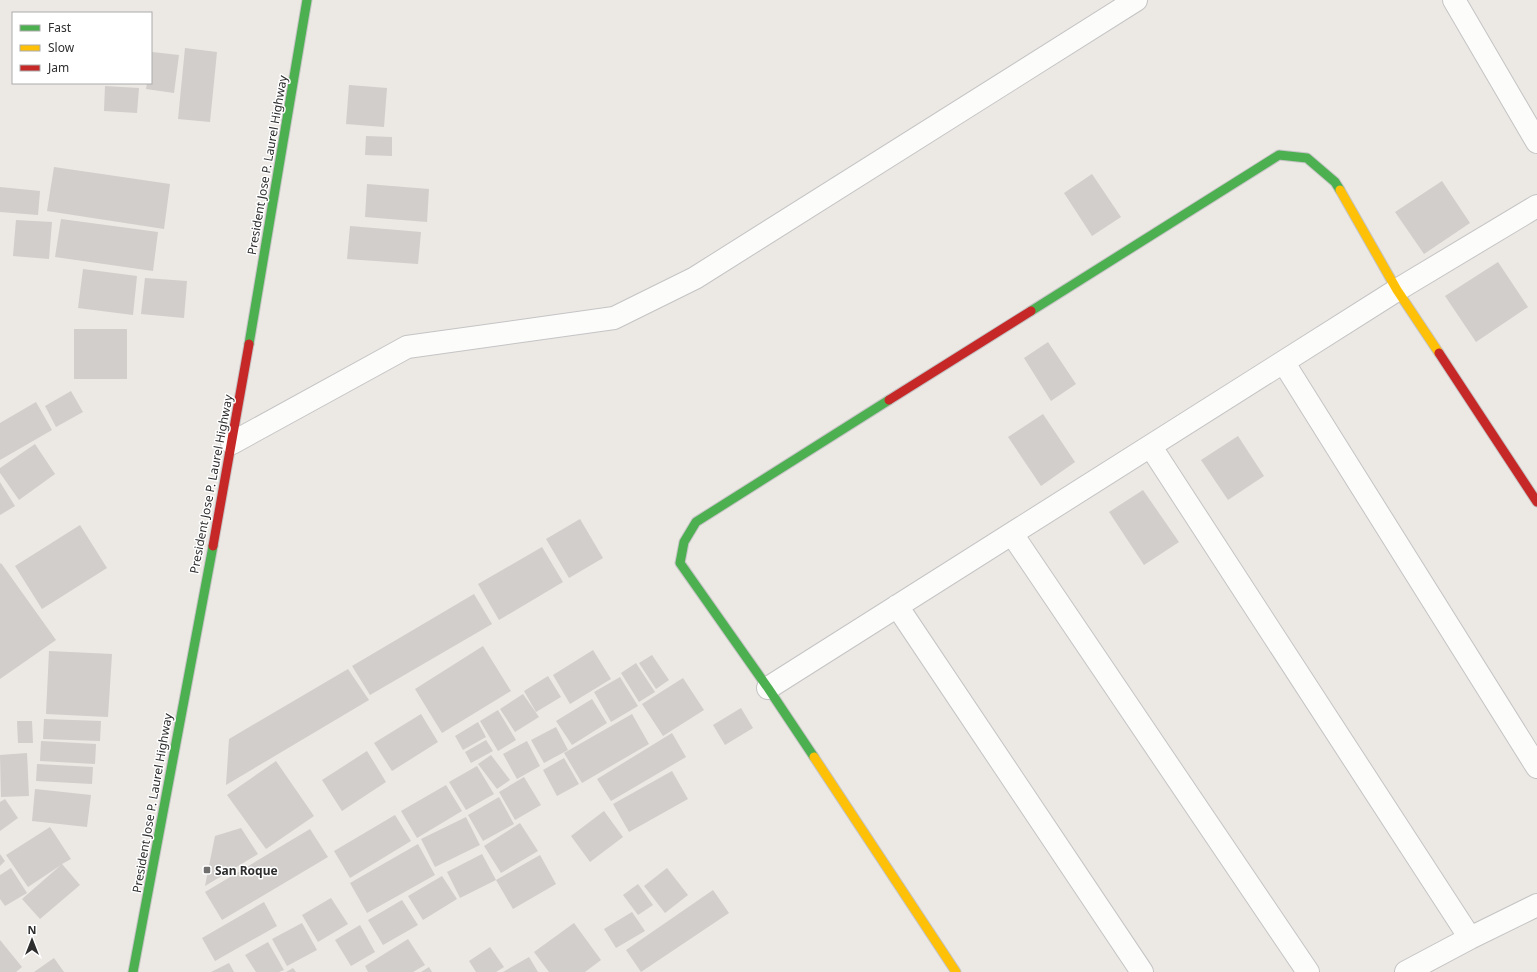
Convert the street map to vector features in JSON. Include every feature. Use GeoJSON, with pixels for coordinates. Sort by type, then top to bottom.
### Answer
{"type":"FeatureCollection","features":[{"type":"Feature","properties":{"kind":"main road","name":"President Jose P. Laurel Highway"},"geometry":{"type":"LineString","coordinates":[[134,972],[232,443],[307,0]]}},
{"type":"Feature","properties":{"kind":"main road"},"geometry":{"type":"LineString","coordinates":[[956,972],[768,688],[680,563],[684,542],[696,522],[1279,155],[1307,158],[1335,182],[1397,290],[1537,502]]}},
{"type":"Feature","properties":{"kind":"street"},"geometry":{"type":"LineString","coordinates":[[232,443],[407,347],[614,318],[695,278],[1136,0]]}},
{"type":"Feature","properties":{"kind":"street"},"geometry":{"type":"LineString","coordinates":[[1454,0],[1537,142]]}},
{"type":"Feature","properties":{"kind":"street"},"geometry":{"type":"LineString","coordinates":[[768,688],[1284,363],[1397,290],[1537,206]]}},
{"type":"Feature","properties":{"kind":"street"},"geometry":{"type":"LineString","coordinates":[[1284,363],[1537,767]]}},
{"type":"Feature","properties":{"kind":"street"},"geometry":{"type":"LineString","coordinates":[[1151,447],[1470,938]]}},
{"type":"Feature","properties":{"kind":"street"},"geometry":{"type":"LineString","coordinates":[[1012,534],[1308,972]]}},
{"type":"Feature","properties":{"kind":"street"},"geometry":{"type":"LineString","coordinates":[[897,606],[1142,972]]}},
{"type":"Feature","properties":{"kind":"street"},"geometry":{"type":"LineString","coordinates":[[1406,972],[1537,905]]}},
{"type":"Feature","properties":{"kind":"building"},"geometry":{"type":"Polygon","coordinates":[[[185,48],[217,52],[210,122],[178,119],[185,48]]]}},
{"type":"Feature","properties":{"kind":"building"},"geometry":{"type":"Polygon","coordinates":[[[152,52],[179,55],[174,93],[146,89],[147,84],[152,84],[152,52]]]}},
{"type":"Feature","properties":{"kind":"building"},"geometry":{"type":"Polygon","coordinates":[[[349,85],[387,88],[384,127],[346,124],[349,85]]]}},
{"type":"Feature","properties":{"kind":"building"},"geometry":{"type":"Polygon","coordinates":[[[105,86],[139,88],[137,113],[104,111],[105,86]]]}},
{"type":"Feature","properties":{"kind":"building"},"geometry":{"type":"Polygon","coordinates":[[[366,136],[392,137],[392,156],[365,155],[366,136]]]}},
{"type":"Feature","properties":{"kind":"building"},"geometry":{"type":"Polygon","coordinates":[[[54,167],[170,184],[164,229],[47,211],[54,167]]]}},
{"type":"Feature","properties":{"kind":"building"},"geometry":{"type":"Polygon","coordinates":[[[1092,174],[1121,217],[1092,236],[1064,193],[1092,174]]]}},
{"type":"Feature","properties":{"kind":"building"},"geometry":{"type":"Polygon","coordinates":[[[1442,181],[1470,223],[1424,254],[1395,212],[1442,181]]]}},
{"type":"Feature","properties":{"kind":"building"},"geometry":{"type":"Polygon","coordinates":[[[367,184],[429,189],[427,222],[365,217],[367,184]]]}},
{"type":"Feature","properties":{"kind":"building"},"geometry":{"type":"Polygon","coordinates":[[[0,187],[40,191],[38,215],[0,212],[0,187]]]}},
{"type":"Feature","properties":{"kind":"building"},"geometry":{"type":"Polygon","coordinates":[[[61,219],[158,232],[153,271],[55,257],[61,219]]]}},
{"type":"Feature","properties":{"kind":"building"},"geometry":{"type":"Polygon","coordinates":[[[16,220],[52,222],[49,259],[13,256],[16,220]]]}},
{"type":"Feature","properties":{"kind":"building"},"geometry":{"type":"Polygon","coordinates":[[[350,226],[421,232],[418,264],[347,259],[350,226]]]}},
{"type":"Feature","properties":{"kind":"building"},"geometry":{"type":"Polygon","coordinates":[[[1498,262],[1528,307],[1476,342],[1445,296],[1498,262]]]}},
{"type":"Feature","properties":{"kind":"building"},"geometry":{"type":"Polygon","coordinates":[[[83,269],[137,276],[133,315],[78,308],[83,269]]]}},
{"type":"Feature","properties":{"kind":"building"},"geometry":{"type":"Polygon","coordinates":[[[145,278],[187,281],[184,318],[141,314],[145,278]]]}},
{"type":"Feature","properties":{"kind":"building"},"geometry":{"type":"Polygon","coordinates":[[[74,329],[127,329],[127,379],[74,379],[74,329]]]}},
{"type":"Feature","properties":{"kind":"building"},"geometry":{"type":"Polygon","coordinates":[[[1048,342],[1076,384],[1051,401],[1024,358],[1048,342]]]}},
{"type":"Feature","properties":{"kind":"building"},"geometry":{"type":"Polygon","coordinates":[[[71,391],[83,412],[56,427],[45,406],[71,391]]]}},
{"type":"Feature","properties":{"kind":"building"},"geometry":{"type":"Polygon","coordinates":[[[36,402],[52,430],[0,460],[0,423],[36,402]]]}},
{"type":"Feature","properties":{"kind":"building"},"geometry":{"type":"Polygon","coordinates":[[[1043,414],[1075,462],[1041,486],[1008,437],[1043,414]]]}},
{"type":"Feature","properties":{"kind":"building"},"geometry":{"type":"Polygon","coordinates":[[[1238,436],[1264,476],[1228,500],[1201,460],[1238,436]]]}},
{"type":"Feature","properties":{"kind":"building"},"geometry":{"type":"Polygon","coordinates":[[[35,444],[55,474],[19,500],[0,473],[0,468],[35,444]]]}},
{"type":"Feature","properties":{"kind":"building"},"geometry":{"type":"Polygon","coordinates":[[[0,482],[15,506],[0,515],[0,482]]]}},
{"type":"Feature","properties":{"kind":"building"},"geometry":{"type":"Polygon","coordinates":[[[1143,490],[1179,542],[1144,565],[1109,512],[1143,490]]]}},
{"type":"Feature","properties":{"kind":"building"},"geometry":{"type":"Polygon","coordinates":[[[580,519],[603,558],[569,578],[546,539],[580,519]]]}},
{"type":"Feature","properties":{"kind":"building"},"geometry":{"type":"Polygon","coordinates":[[[80,525],[107,568],[42,609],[15,566],[80,525]]]}},
{"type":"Feature","properties":{"kind":"building"},"geometry":{"type":"Polygon","coordinates":[[[542,547],[563,582],[499,620],[478,584],[542,547]]]}},
{"type":"Feature","properties":{"kind":"building"},"geometry":{"type":"Polygon","coordinates":[[[1,563],[56,640],[0,679],[0,564],[1,563]]]}},
{"type":"Feature","properties":{"kind":"building"},"geometry":{"type":"Polygon","coordinates":[[[474,594],[492,624],[370,695],[352,666],[474,594]]]}},
{"type":"Feature","properties":{"kind":"building"},"geometry":{"type":"Polygon","coordinates":[[[483,646],[511,691],[442,733],[415,689],[483,646]]]}},
{"type":"Feature","properties":{"kind":"building"},"geometry":{"type":"Polygon","coordinates":[[[593,650],[611,679],[570,704],[553,675],[593,650]]]}},
{"type":"Feature","properties":{"kind":"building"},"geometry":{"type":"Polygon","coordinates":[[[49,651],[112,654],[108,717],[46,714],[49,651]]]}},
{"type":"Feature","properties":{"kind":"building"},"geometry":{"type":"Polygon","coordinates":[[[652,655],[669,680],[656,689],[639,663],[652,655]]]}},
{"type":"Feature","properties":{"kind":"building"},"geometry":{"type":"Polygon","coordinates":[[[636,663],[655,692],[639,702],[621,673],[636,663]]]}},
{"type":"Feature","properties":{"kind":"building"},"geometry":{"type":"Polygon","coordinates":[[[348,669],[369,700],[226,785],[229,739],[348,669]]]}},
{"type":"Feature","properties":{"kind":"building"},"geometry":{"type":"Polygon","coordinates":[[[548,676],[561,697],[536,712],[524,691],[548,676]]]}},
{"type":"Feature","properties":{"kind":"building"},"geometry":{"type":"Polygon","coordinates":[[[620,677],[638,706],[611,722],[594,692],[620,677]]]}},
{"type":"Feature","properties":{"kind":"building"},"geometry":{"type":"Polygon","coordinates":[[[683,678],[704,710],[663,736],[642,704],[683,678]]]}},
{"type":"Feature","properties":{"kind":"building"},"geometry":{"type":"Polygon","coordinates":[[[523,694],[539,717],[515,732],[500,709],[523,694]]]}},
{"type":"Feature","properties":{"kind":"building"},"geometry":{"type":"Polygon","coordinates":[[[592,699],[607,723],[572,745],[556,721],[592,699]]]}},
{"type":"Feature","properties":{"kind":"building"},"geometry":{"type":"Polygon","coordinates":[[[741,708],[753,728],[725,745],[713,725],[741,708]]]}},
{"type":"Feature","properties":{"kind":"building"},"geometry":{"type":"Polygon","coordinates":[[[498,710],[516,740],[498,751],[480,721],[498,710]]]}},
{"type":"Feature","properties":{"kind":"building"},"geometry":{"type":"Polygon","coordinates":[[[421,714],[438,742],[392,771],[374,743],[421,714]]]}},
{"type":"Feature","properties":{"kind":"building"},"geometry":{"type":"Polygon","coordinates":[[[632,714],[649,744],[582,783],[564,753],[632,714]]]}},
{"type":"Feature","properties":{"kind":"building"},"geometry":{"type":"Polygon","coordinates":[[[44,719],[101,721],[100,741],[43,739],[44,719]]]}},
{"type":"Feature","properties":{"kind":"building"},"geometry":{"type":"Polygon","coordinates":[[[17,721],[32,721],[33,743],[18,743],[17,721]]]}},
{"type":"Feature","properties":{"kind":"building"},"geometry":{"type":"Polygon","coordinates":[[[478,722],[486,737],[463,750],[455,736],[478,722]]]}},
{"type":"Feature","properties":{"kind":"building"},"geometry":{"type":"Polygon","coordinates":[[[556,727],[568,750],[544,763],[531,740],[556,727]]]}},
{"type":"Feature","properties":{"kind":"building"},"geometry":{"type":"Polygon","coordinates":[[[672,733],[686,757],[611,801],[597,779],[672,733]]]}},
{"type":"Feature","properties":{"kind":"building"},"geometry":{"type":"Polygon","coordinates":[[[486,740],[493,751],[471,763],[465,752],[486,740]]]}},
{"type":"Feature","properties":{"kind":"building"},"geometry":{"type":"Polygon","coordinates":[[[41,741],[96,744],[95,764],[40,761],[41,741]]]}},
{"type":"Feature","properties":{"kind":"building"},"geometry":{"type":"Polygon","coordinates":[[[527,741],[540,766],[517,779],[503,754],[527,741]]]}},
{"type":"Feature","properties":{"kind":"building"},"geometry":{"type":"Polygon","coordinates":[[[367,751],[386,782],[342,811],[322,780],[367,751]]]}},
{"type":"Feature","properties":{"kind":"building"},"geometry":{"type":"Polygon","coordinates":[[[27,753],[29,796],[1,797],[0,755],[27,753]]]}},
{"type":"Feature","properties":{"kind":"building"},"geometry":{"type":"Polygon","coordinates":[[[491,755],[510,780],[497,789],[478,764],[491,755]]]}},
{"type":"Feature","properties":{"kind":"building"},"geometry":{"type":"Polygon","coordinates":[[[564,758],[579,784],[557,796],[543,770],[564,758]]]}},
{"type":"Feature","properties":{"kind":"building"},"geometry":{"type":"Polygon","coordinates":[[[276,761],[314,816],[266,849],[227,795],[276,761]]]}},
{"type":"Feature","properties":{"kind":"building"},"geometry":{"type":"Polygon","coordinates":[[[37,764],[93,767],[92,784],[36,781],[37,764]]]}},
{"type":"Feature","properties":{"kind":"building"},"geometry":{"type":"Polygon","coordinates":[[[477,766],[494,794],[466,810],[449,782],[477,766]]]}},
{"type":"Feature","properties":{"kind":"building"},"geometry":{"type":"Polygon","coordinates":[[[672,771],[688,799],[629,832],[613,804],[672,771]]]}},
{"type":"Feature","properties":{"kind":"building"},"geometry":{"type":"Polygon","coordinates":[[[524,777],[541,805],[515,820],[499,792],[524,777]]]}},
{"type":"Feature","properties":{"kind":"building"},"geometry":{"type":"Polygon","coordinates":[[[446,785],[462,811],[417,838],[401,811],[446,785]]]}},
{"type":"Feature","properties":{"kind":"building"},"geometry":{"type":"Polygon","coordinates":[[[35,789],[91,795],[87,827],[32,821],[35,789]]]}},
{"type":"Feature","properties":{"kind":"building"},"geometry":{"type":"Polygon","coordinates":[[[499,797],[514,824],[483,841],[468,815],[499,797]]]}},
{"type":"Feature","properties":{"kind":"building"},"geometry":{"type":"Polygon","coordinates":[[[5,799],[18,818],[0,831],[0,802],[5,799]]]}},
{"type":"Feature","properties":{"kind":"building"},"geometry":{"type":"Polygon","coordinates":[[[604,811],[623,837],[590,862],[571,836],[604,811]]]}},
{"type":"Feature","properties":{"kind":"building"},"geometry":{"type":"Polygon","coordinates":[[[395,815],[411,841],[350,878],[334,851],[395,815]]]}},
{"type":"Feature","properties":{"kind":"building"},"geometry":{"type":"Polygon","coordinates":[[[466,817],[480,845],[435,867],[421,839],[466,817]]]}},
{"type":"Feature","properties":{"kind":"building"},"geometry":{"type":"Polygon","coordinates":[[[520,823],[538,851],[501,873],[484,846],[520,823]]]}},
{"type":"Feature","properties":{"kind":"building"},"geometry":{"type":"Polygon","coordinates":[[[50,827],[71,859],[62,864],[80,885],[40,919],[22,899],[61,865],[28,887],[6,855],[50,827]]]}},
{"type":"Feature","properties":{"kind":"building"},"geometry":{"type":"Polygon","coordinates":[[[241,828],[258,854],[205,886],[215,836],[241,828]]]}},
{"type":"Feature","properties":{"kind":"building"},"geometry":{"type":"Polygon","coordinates":[[[310,829],[328,857],[222,920],[205,892],[310,829]]]}},
{"type":"Feature","properties":{"kind":"building"},"geometry":{"type":"Polygon","coordinates":[[[418,844],[435,875],[367,913],[350,883],[418,844]]]}},
{"type":"Feature","properties":{"kind":"building"},"geometry":{"type":"Polygon","coordinates":[[[0,854],[5,861],[0,866],[0,854]]]}},
{"type":"Feature","properties":{"kind":"building"},"geometry":{"type":"Polygon","coordinates":[[[482,854],[496,880],[460,898],[447,872],[482,854]]]}},
{"type":"Feature","properties":{"kind":"building"},"geometry":{"type":"Polygon","coordinates":[[[540,855],[556,884],[513,909],[496,880],[540,855]]]}},
{"type":"Feature","properties":{"kind":"building"},"geometry":{"type":"Polygon","coordinates":[[[11,868],[27,893],[5,906],[0,899],[0,875],[11,868]]]}},
{"type":"Feature","properties":{"kind":"building"},"geometry":{"type":"Polygon","coordinates":[[[667,868],[688,895],[665,913],[644,886],[667,868]]]}},
{"type":"Feature","properties":{"kind":"building"},"geometry":{"type":"Polygon","coordinates":[[[442,876],[457,899],[423,920],[408,896],[442,876]]]}},
{"type":"Feature","properties":{"kind":"building"},"geometry":{"type":"Polygon","coordinates":[[[638,884],[653,905],[638,915],[623,895],[638,884]]]}},
{"type":"Feature","properties":{"kind":"building"},"geometry":{"type":"Polygon","coordinates":[[[713,890],[729,913],[641,972],[626,950],[713,890]]]}},
{"type":"Feature","properties":{"kind":"building"},"geometry":{"type":"Polygon","coordinates":[[[331,898],[348,924],[318,942],[302,915],[331,898]]]}},
{"type":"Feature","properties":{"kind":"building"},"geometry":{"type":"Polygon","coordinates":[[[402,900],[418,925],[383,945],[368,920],[402,900]]]}},
{"type":"Feature","properties":{"kind":"building"},"geometry":{"type":"Polygon","coordinates":[[[264,902],[277,926],[215,961],[202,938],[264,902]]]}},
{"type":"Feature","properties":{"kind":"building"},"geometry":{"type":"Polygon","coordinates":[[[632,912],[645,931],[616,948],[604,929],[632,912]]]}},
{"type":"Feature","properties":{"kind":"building"},"geometry":{"type":"Polygon","coordinates":[[[302,923],[317,950],[287,966],[272,939],[302,923]]]}},
{"type":"Feature","properties":{"kind":"building"},"geometry":{"type":"Polygon","coordinates":[[[574,923],[601,960],[585,972],[549,972],[534,952],[574,923]]]}},
{"type":"Feature","properties":{"kind":"building"},"geometry":{"type":"Polygon","coordinates":[[[360,925],[375,952],[351,966],[335,940],[360,925]]]}},
{"type":"Feature","properties":{"kind":"building"},"geometry":{"type":"Polygon","coordinates":[[[408,939],[425,965],[413,972],[368,972],[365,966],[408,939]]]}},
{"type":"Feature","properties":{"kind":"building"},"geometry":{"type":"Polygon","coordinates":[[[0,940],[22,967],[16,972],[0,972],[0,940]]]}},
{"type":"Feature","properties":{"kind":"building"},"geometry":{"type":"Polygon","coordinates":[[[268,942],[284,970],[279,972],[256,972],[245,955],[268,942]]]}},
{"type":"Feature","properties":{"kind":"building"},"geometry":{"type":"Polygon","coordinates":[[[490,947],[504,967],[496,972],[476,972],[469,961],[490,947]]]}},
{"type":"Feature","properties":{"kind":"building"},"geometry":{"type":"Polygon","coordinates":[[[529,957],[538,972],[503,972],[529,957]]]}},
{"type":"Feature","properties":{"kind":"building"},"geometry":{"type":"Polygon","coordinates":[[[54,958],[64,972],[34,972],[54,958]]]}},
{"type":"Feature","properties":{"kind":"building"},"geometry":{"type":"Polygon","coordinates":[[[229,963],[234,972],[211,972],[229,963]]]}},
{"type":"Feature","properties":{"kind":"building"},"geometry":{"type":"Polygon","coordinates":[[[429,967],[432,972],[421,972],[429,967]]]}},
{"type":"Feature","properties":{"kind":"building"},"geometry":{"type":"Polygon","coordinates":[[[293,968],[296,972],[286,972],[293,968]]]}},
{"type":"Feature","properties":{"kind":"traffic: fast"},"geometry":{"type":"LineString","coordinates":[[249,344],[307,0]]}},
{"type":"Feature","properties":{"kind":"traffic: fast"},"geometry":{"type":"LineString","coordinates":[[1031,311],[1279,155],[1307,158],[1335,182],[1340,190]]}},
{"type":"Feature","properties":{"kind":"traffic: fast"},"geometry":{"type":"LineString","coordinates":[[814,757],[768,688],[680,563],[684,542],[696,522],[889,400]]}},
{"type":"Feature","properties":{"kind":"traffic: fast"},"geometry":{"type":"LineString","coordinates":[[133,972],[213,546]]}},
{"type":"Feature","properties":{"kind":"traffic: slow"},"geometry":{"type":"LineString","coordinates":[[1340,190],[1397,290],[1439,353]]}},
{"type":"Feature","properties":{"kind":"traffic: slow"},"geometry":{"type":"LineString","coordinates":[[814,757],[956,972]]}},
{"type":"Feature","properties":{"kind":"traffic: jam"},"geometry":{"type":"LineString","coordinates":[[889,400],[1031,311]]}},
{"type":"Feature","properties":{"kind":"traffic: jam"},"geometry":{"type":"LineString","coordinates":[[213,546],[249,344]]}},
{"type":"Feature","properties":{"kind":"traffic: jam"},"geometry":{"type":"LineString","coordinates":[[1439,353],[1537,502]]}},
{"type":"Feature","properties":{"kind":"place","name":"San Roque"},"geometry":{"type":"Point","coordinates":[207,870]}}]}
